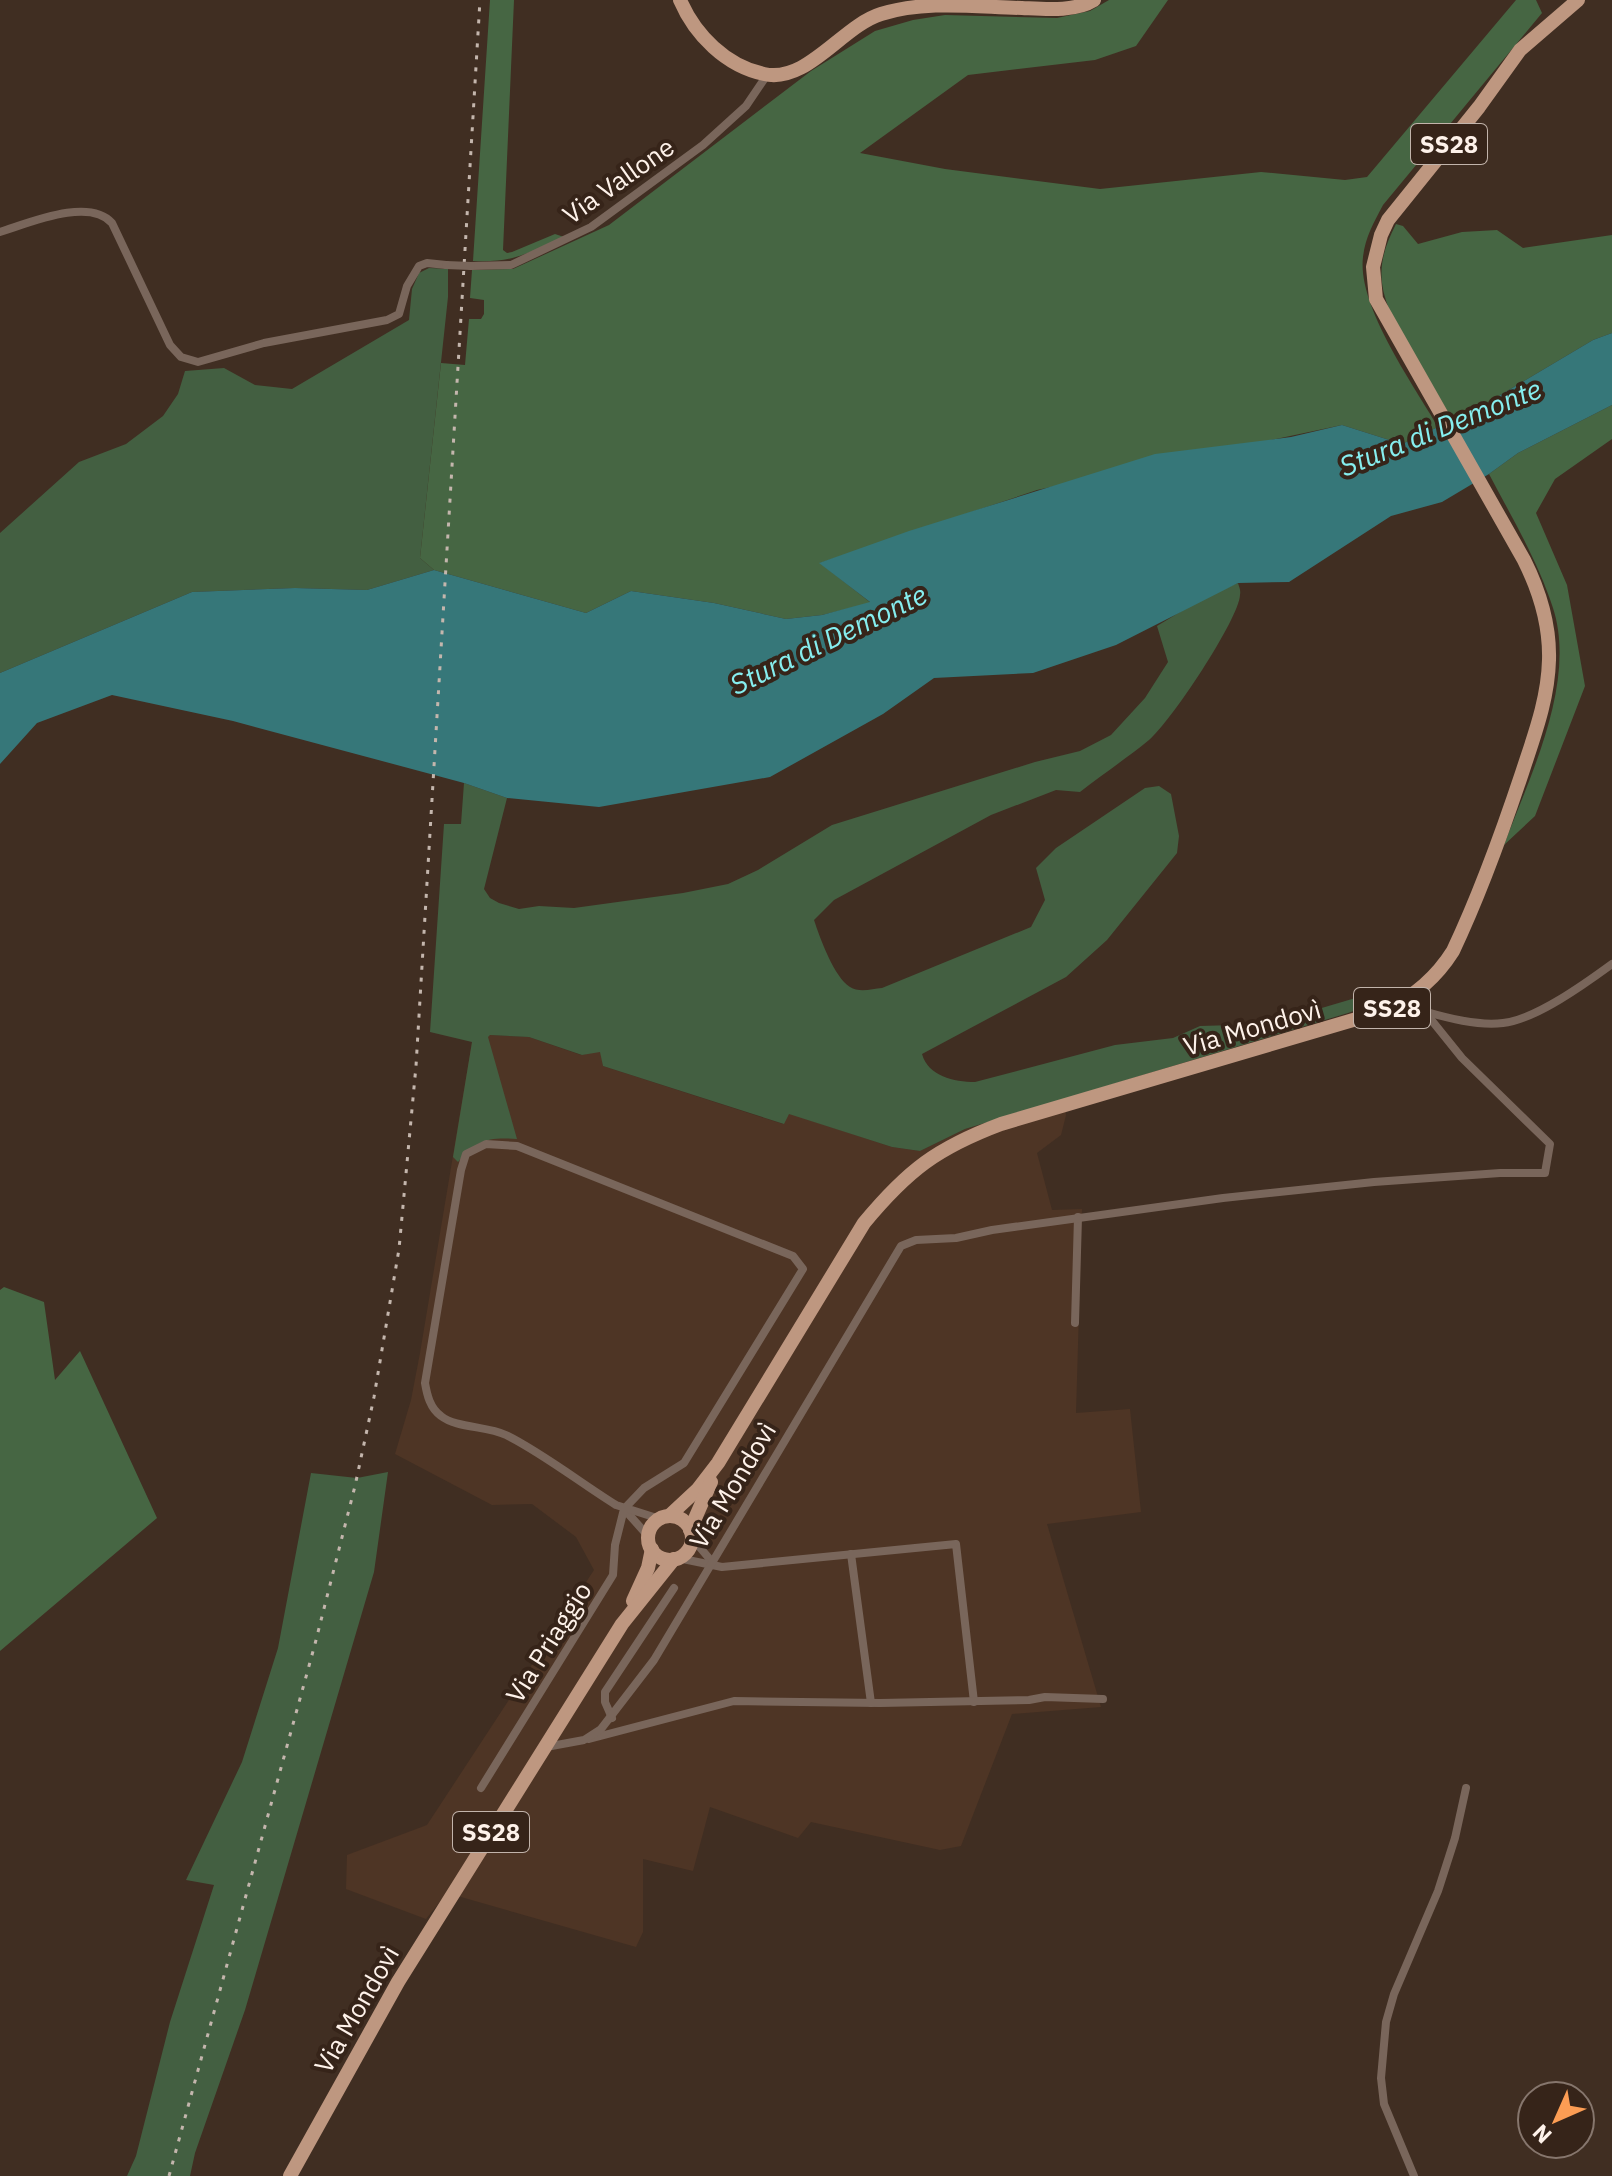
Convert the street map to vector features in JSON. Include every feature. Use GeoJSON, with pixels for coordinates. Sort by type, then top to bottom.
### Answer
{"type":"FeatureCollection","features":[{"type":"Feature","properties":{"kind":"main road"},"geometry":{"type":"LineString","coordinates":[[680,0],[702,36],[717,51],[735,64],[767,75],[784,74],[811,62],[845,33],[880,14],[906,8],[1052,8],[1088,4],[1094,0]]}},
{"type":"Feature","properties":{"kind":"main road","name":"Via Mondovì"},"geometry":{"type":"LineString","coordinates":[[664,1517],[698,1489],[718,1463],[864,1223],[905,1177],[940,1151],[1001,1124],[1361,1020],[1412,996],[1442,968],[1463,929],[1512,803],[1541,715],[1549,659],[1542,602],[1524,560],[1376,299],[1373,267],[1388,220],[1479,107],[1520,50],[1578,0]]}},
{"type":"Feature","properties":{"kind":"main road","name":"Via Mondovì"},"geometry":{"type":"LineString","coordinates":[[691,1534],[718,1463]]}},
{"type":"Feature","properties":{"kind":"main road"},"geometry":{"type":"LineString","coordinates":[[664,1517],[682,1519],[691,1534]]}},
{"type":"Feature","properties":{"kind":"main road","name":"SS28"},"geometry":{"type":"LineString","coordinates":[[650,1543],[652,1526],[664,1517]]}},
{"type":"Feature","properties":{"kind":"main road","name":"SS28"},"geometry":{"type":"LineString","coordinates":[[676,1559],[688,1550],[691,1534]]}},
{"type":"Feature","properties":{"kind":"main road"},"geometry":{"type":"LineString","coordinates":[[650,1543],[661,1557],[676,1559]]}},
{"type":"Feature","properties":{"kind":"main road","name":"Via Mondovì"},"geometry":{"type":"LineString","coordinates":[[290,2176],[391,1994],[622,1624],[648,1568],[650,1543]]}},
{"type":"Feature","properties":{"kind":"main road","name":"Via Mondovì"},"geometry":{"type":"LineString","coordinates":[[622,1624],[676,1559]]}},
{"type":"Feature","properties":{"kind":"street","name":"Via Vallone"},"geometry":{"type":"LineString","coordinates":[[0,232],[79,211],[95,211],[105,216],[112,223],[158,326],[170,345],[181,357],[198,362],[264,343],[387,320],[399,314],[407,286],[419,266],[427,263],[511,265],[591,227],[703,145],[746,106],[767,75]]}},
{"type":"Feature","properties":{"kind":"street"},"geometry":{"type":"LineString","coordinates":[[1412,996],[1422,1011],[1452,1019],[1506,1023],[1555,1002],[1612,964]]}},
{"type":"Feature","properties":{"kind":"street","name":"Via Mondovì"},"geometry":{"type":"LineString","coordinates":[[546,1747],[584,1740],[601,1729],[654,1660],[901,1246],[908,1241],[956,1238],[1078,1217],[1374,1182],[1453,1175],[1545,1173],[1550,1144],[1462,1058],[1422,1011]]}},
{"type":"Feature","properties":{"kind":"street"},"geometry":{"type":"LineString","coordinates":[[624,1509],[644,1488],[684,1463],[803,1269],[801,1263],[770,1246],[517,1146],[486,1144],[466,1154],[461,1170],[425,1383],[428,1399],[439,1415],[505,1435],[624,1509],[664,1517]]}},
{"type":"Feature","properties":{"kind":"street"},"geometry":{"type":"LineString","coordinates":[[1075,1323],[1078,1217]]}},
{"type":"Feature","properties":{"kind":"street"},"geometry":{"type":"LineString","coordinates":[[624,1509],[650,1543]]}},
{"type":"Feature","properties":{"kind":"street","name":"Via Priaggio"},"geometry":{"type":"LineString","coordinates":[[481,1788],[613,1575],[615,1545],[624,1509]]}},
{"type":"Feature","properties":{"kind":"street"},"geometry":{"type":"LineString","coordinates":[[691,1534],[714,1563]]}},
{"type":"Feature","properties":{"kind":"street"},"geometry":{"type":"LineString","coordinates":[[676,1559],[714,1563],[722,1567],[956,1544],[974,1702]]}},
{"type":"Feature","properties":{"kind":"street"},"geometry":{"type":"LineString","coordinates":[[851,1554],[871,1703]]}},
{"type":"Feature","properties":{"kind":"street"},"geometry":{"type":"LineString","coordinates":[[612,1718],[605,1702],[605,1692],[674,1588]]}},
{"type":"Feature","properties":{"kind":"street"},"geometry":{"type":"LineString","coordinates":[[584,1740],[734,1701],[871,1703],[974,1702],[1045,1697],[1103,1699]]}},
{"type":"Feature","properties":{"kind":"street"},"geometry":{"type":"LineString","coordinates":[[1414,2176],[1384,2104],[1381,2078],[1386,2022],[1394,1994],[1438,1891],[1455,1838],[1466,1788]]}},
{"type":"Feature","properties":{"kind":"shaded area"},"geometry":{"type":"Polygon","coordinates":[[[490,1035],[529,1037],[581,1055],[601,1051],[603,1066],[783,1124],[788,1113],[892,1147],[920,1151],[965,1129],[1064,1100],[1066,1115],[1061,1135],[1037,1153],[1052,1210],[1082,1209],[1076,1413],[1130,1409],[1141,1512],[1047,1524],[1101,1707],[1012,1714],[961,1846],[940,1850],[811,1822],[798,1838],[710,1807],[693,1871],[643,1859],[643,1932],[636,1947],[447,1893],[426,1919],[346,1889],[347,1855],[427,1825],[594,1570],[576,1537],[532,1504],[492,1505],[395,1454],[411,1400],[420,1353],[472,1042],[490,1035]]]}},
{"type":"Feature","properties":{"kind":"green space"},"geometry":{"type":"Polygon","coordinates":[[[490,0],[514,0],[503,250],[512,252],[555,234],[564,237],[510,259],[473,261],[490,0]]]}},
{"type":"Feature","properties":{"kind":"green space"},"geometry":{"type":"Polygon","coordinates":[[[1109,0],[1168,0],[1136,46],[1095,60],[968,75],[860,153],[945,169],[1100,189],[1261,172],[1345,180],[1367,177],[1516,0],[1536,0],[1542,13],[1383,205],[1364,250],[1363,277],[1378,321],[1438,427],[1402,444],[1342,425],[1037,490],[820,563],[871,603],[822,615],[786,619],[714,603],[631,591],[586,613],[434,570],[420,558],[441,363],[465,365],[469,319],[481,319],[484,314],[484,300],[470,298],[472,270],[513,269],[609,225],[811,71],[875,31],[945,15],[1057,18],[1090,11],[1109,0]]]}},
{"type":"Feature","properties":{"kind":"green space"},"geometry":{"type":"Polygon","coordinates":[[[1396,224],[1403,226],[1418,244],[1462,232],[1497,230],[1523,248],[1612,235],[1612,333],[1593,340],[1482,406],[1452,420],[1386,299],[1382,277],[1383,256],[1396,224]]]}},
{"type":"Feature","properties":{"kind":"green space"},"geometry":{"type":"Polygon","coordinates":[[[429,268],[448,269],[448,297],[420,558],[434,570],[367,590],[295,588],[192,592],[0,673],[0,533],[79,462],[126,444],[163,416],[178,394],[185,371],[224,368],[255,385],[292,389],[409,320],[412,289],[419,273],[429,268]]]}},
{"type":"Feature","properties":{"kind":"green space"},"geometry":{"type":"Polygon","coordinates":[[[1612,405],[1612,439],[1555,479],[1536,513],[1567,585],[1585,686],[1535,816],[1504,845],[1547,728],[1559,667],[1559,637],[1553,608],[1540,573],[1489,474],[1518,453],[1612,405]]]}},
{"type":"Feature","properties":{"kind":"green space"},"geometry":{"type":"Polygon","coordinates":[[[1238,583],[1240,593],[1237,607],[1216,647],[1172,714],[1149,740],[1080,792],[1056,790],[991,815],[834,900],[814,920],[820,937],[844,982],[854,989],[866,990],[882,988],[1031,927],[1045,900],[1036,868],[1056,848],[1145,788],[1159,786],[1171,794],[1179,836],[1177,853],[1107,940],[1066,977],[922,1054],[930,1068],[951,1079],[975,1082],[1115,1045],[1173,1038],[1200,1026],[1234,1025],[1298,1015],[1369,994],[1385,992],[1399,995],[965,1129],[920,1151],[892,1147],[789,1114],[784,1124],[603,1066],[600,1052],[582,1055],[529,1037],[490,1035],[488,1037],[517,1139],[490,1140],[471,1149],[458,1162],[453,1157],[472,1042],[430,1032],[444,824],[461,824],[464,783],[507,798],[484,889],[490,898],[499,903],[519,909],[539,906],[574,908],[728,884],[758,870],[832,825],[1080,751],[1111,735],[1145,698],[1168,662],[1157,626],[1203,598],[1238,583]]]}},
{"type":"Feature","properties":{"kind":"green space"},"geometry":{"type":"Polygon","coordinates":[[[4,1287],[44,1302],[55,1380],[80,1351],[157,1518],[0,1651],[0,1290],[4,1287]]]}},
{"type":"Feature","properties":{"kind":"green space"},"geometry":{"type":"Polygon","coordinates":[[[388,1472],[374,1572],[245,2010],[195,2153],[190,2176],[127,2176],[136,2156],[170,2022],[214,1885],[186,1880],[242,1762],[278,1648],[311,1473],[357,1478],[388,1472]]]}},
{"type":"Feature","properties":{"kind":"water","name":"Stura di Demonte"},"geometry":{"type":"Polygon","coordinates":[[[1612,333],[1612,405],[1518,453],[1442,502],[1391,516],[1289,582],[1238,583],[1116,645],[1033,673],[934,678],[883,714],[770,777],[599,807],[507,798],[464,783],[233,721],[112,695],[37,723],[0,764],[0,673],[192,592],[295,588],[367,590],[434,570],[586,613],[631,591],[714,603],[786,619],[822,615],[870,602],[819,563],[909,531],[1155,454],[1291,437],[1342,425],[1402,444],[1482,406],[1593,340],[1612,333]]]}},
{"type":"Feature","properties":{"kind":"railway"},"geometry":{"type":"LineString","coordinates":[[169,2176],[315,1644],[355,1486],[374,1397],[399,1249],[416,1066],[480,0]]}}]}
